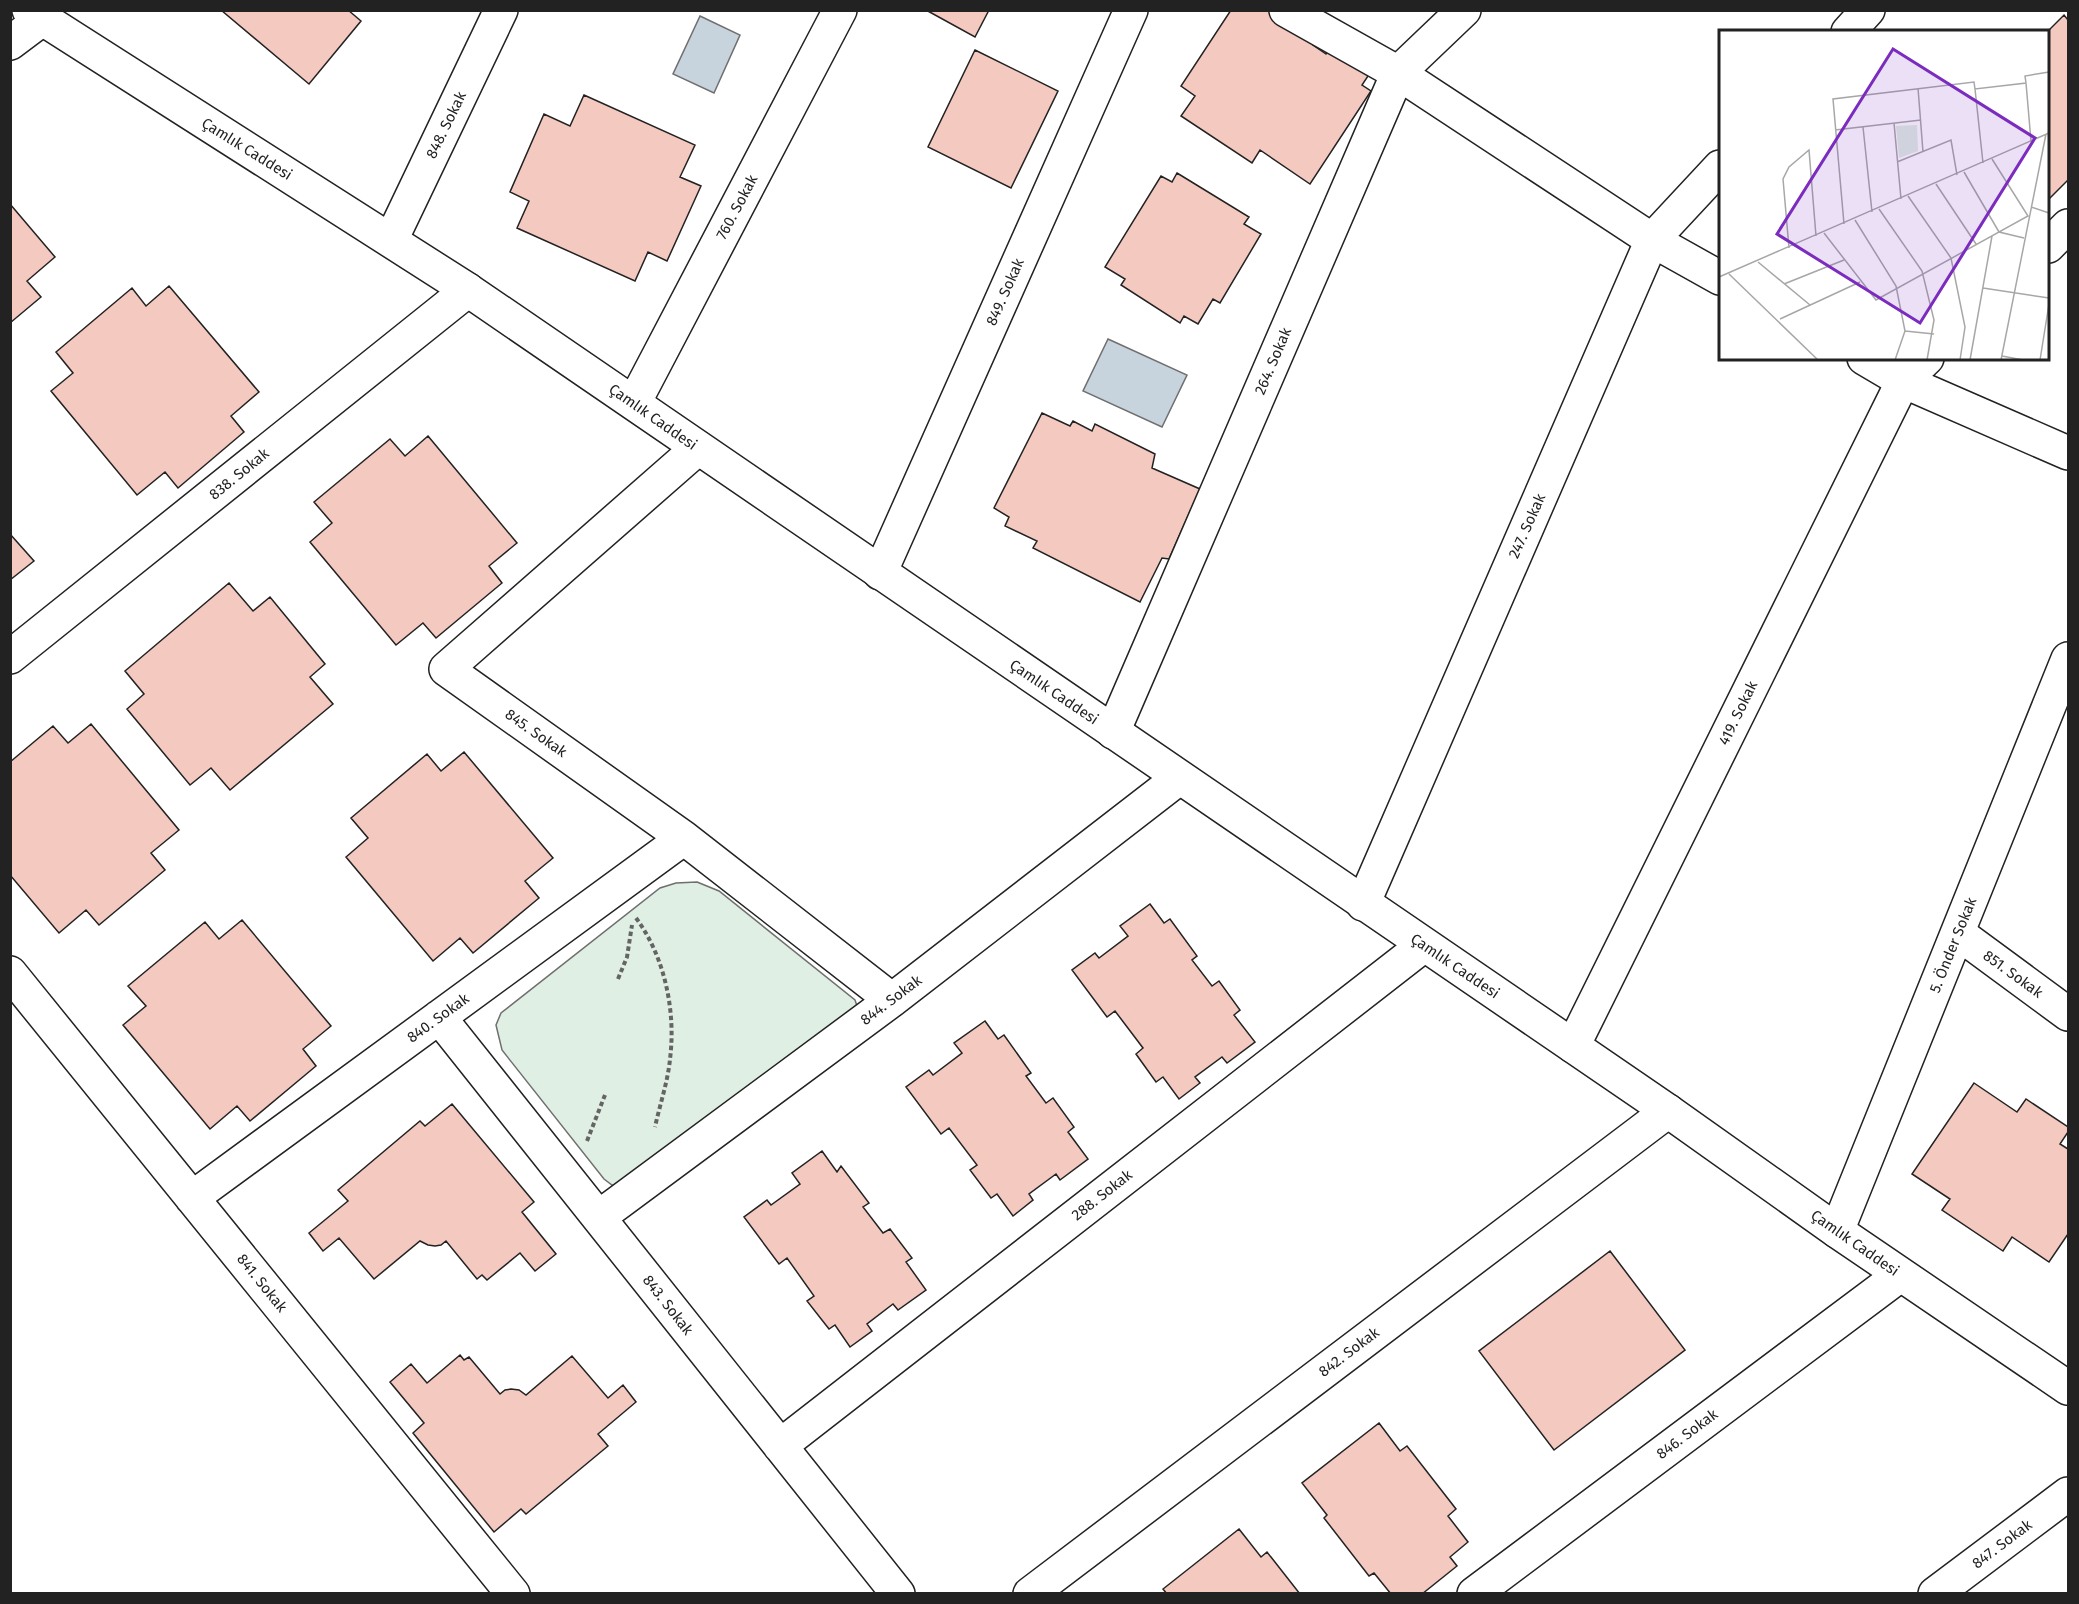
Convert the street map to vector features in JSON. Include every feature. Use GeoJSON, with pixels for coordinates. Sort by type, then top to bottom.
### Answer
{"type":"FeatureCollection","features":[{"type":"Feature","properties":{"kind":"street","name":"848. Sokak"},"geometry":{"type":"LineString","coordinates":[[391,240],[501,10]]}},
{"type":"Feature","properties":{"kind":"street","name":"760. Sokak"},"geometry":{"type":"LineString","coordinates":[[634,403],[840,10]]}},
{"type":"Feature","properties":{"kind":"street","name":"849. Sokak"},"geometry":{"type":"LineString","coordinates":[[880,573],[1131,10]]}},
{"type":"Feature","properties":{"kind":"street"},"geometry":{"type":"LineString","coordinates":[[1286,10],[1398,73],[1652,240],[1719,277]]}},
{"type":"Feature","properties":{"kind":"street","name":"264. Sokak"},"geometry":{"type":"LineString","coordinates":[[1113,732],[1398,73],[1464,10]]}},
{"type":"Feature","properties":{"kind":"street"},"geometry":{"type":"LineString","coordinates":[[1850,30],[1868,10]]}},
{"type":"Feature","properties":{"kind":"street","name":"Çamlık Caddesi"},"geometry":{"type":"LineString","coordinates":[[36,15],[468,290],[1668,1111],[1900,1275],[2068,1388]]}},
{"type":"Feature","properties":{"kind":"street"},"geometry":{"type":"LineString","coordinates":[[10,43],[36,15]]}},
{"type":"Feature","properties":{"kind":"street","name":"247. Sokak"},"geometry":{"type":"LineString","coordinates":[[1363,904],[1652,240],[1719,168]]}},
{"type":"Feature","properties":{"kind":"street"},"geometry":{"type":"LineString","coordinates":[[2049,245],[2068,226]]}},
{"type":"Feature","properties":{"kind":"street","name":"838. Sokak"},"geometry":{"type":"LineString","coordinates":[[10,657],[468,290]]}},
{"type":"Feature","properties":{"kind":"street"},"geometry":{"type":"LineString","coordinates":[[1867,360],[1903,381],[2068,453]]}},
{"type":"Feature","properties":{"kind":"street","name":"419. Sokak"},"geometry":{"type":"LineString","coordinates":[[1573,1046],[1903,381],[1925,360]]}},
{"type":"Feature","properties":{"kind":"street","name":"845. Sokak"},"geometry":{"type":"LineString","coordinates":[[698,448],[446,669],[684,838],[892,1000]]}},
{"type":"Feature","properties":{"kind":"street","name":"5. Önder Sokak"},"geometry":{"type":"LineString","coordinates":[[1837,1231],[1958,933],[2062,694],[2068,659]]}},
{"type":"Feature","properties":{"kind":"street","name":"844. Sokak"},"geometry":{"type":"LineString","coordinates":[[599,1217],[892,1000],[1179,778]]}},
{"type":"Feature","properties":{"kind":"street","name":"840. Sokak"},"geometry":{"type":"LineString","coordinates":[[192,1198],[684,838]]}},
{"type":"Feature","properties":{"kind":"street","name":"851. Sokak"},"geometry":{"type":"LineString","coordinates":[[1958,933],[2068,1014]]}},
{"type":"Feature","properties":{"kind":"street","name":"288. Sokak"},"geometry":{"type":"LineString","coordinates":[[780,1446],[1424,945]]}},
{"type":"Feature","properties":{"kind":"street","name":"841. Sokak"},"geometry":{"type":"LineString","coordinates":[[10,973],[513,1593]]}},
{"type":"Feature","properties":{"kind":"street","name":"843. Sokak"},"geometry":{"type":"LineString","coordinates":[[439,1017],[898,1593]]}},
{"type":"Feature","properties":{"kind":"street","name":"842. Sokak"},"geometry":{"type":"LineString","coordinates":[[1030,1593],[1668,1111]]}},
{"type":"Feature","properties":{"kind":"street","name":"846. Sokak"},"geometry":{"type":"LineString","coordinates":[[1474,1593],[1900,1275]]}},
{"type":"Feature","properties":{"kind":"street","name":"847. Sokak"},"geometry":{"type":"LineString","coordinates":[[1935,1593],[2068,1494]]}},
{"type":"Feature","properties":{"kind":"path"},"geometry":{"type":"LineString","coordinates":[[618,979],[627,957],[633,915],[647,933],[664,977],[672,1019],[670,1060],[655,1128]]}},
{"type":"Feature","properties":{"kind":"path"},"geometry":{"type":"LineString","coordinates":[[578,1136],[585,1144],[605,1095]]}},
{"type":"Feature","properties":{"kind":"green space"},"geometry":{"type":"Polygon","coordinates":[[[697,882],[719,891],[855,1000],[858,1009],[618,1187],[604,1179],[502,1050],[496,1025],[501,1013],[660,888],[676,883],[697,882]]]}},
{"type":"Feature","properties":{"kind":"shaded area"},"geometry":{"type":"Polygon","coordinates":[[[700,16],[740,35],[714,93],[673,74],[700,16]]]}},
{"type":"Feature","properties":{"kind":"shaded area"},"geometry":{"type":"Polygon","coordinates":[[[1108,339],[1187,375],[1162,427],[1083,391],[1108,339]]]}},
{"type":"Feature","properties":{"kind":"building"},"geometry":{"type":"Polygon","coordinates":[[[221,10],[348,10],[361,21],[309,84],[221,10]]]}},
{"type":"Feature","properties":{"kind":"building"},"geometry":{"type":"Polygon","coordinates":[[[926,10],[989,10],[975,37],[926,10]]]}},
{"type":"Feature","properties":{"kind":"building"},"geometry":{"type":"Polygon","coordinates":[[[1231,10],[1274,10],[1317,39],[1313,45],[1326,54],[1330,47],[1370,73],[1362,85],[1371,91],[1310,184],[1260,150],[1252,163],[1181,116],[1195,96],[1181,86],[1231,10]]]}},
{"type":"Feature","properties":{"kind":"building"},"geometry":{"type":"Polygon","coordinates":[[[2064,15],[2068,20],[2068,180],[2049,199],[2049,30],[2064,15]]]}},
{"type":"Feature","properties":{"kind":"building"},"geometry":{"type":"Polygon","coordinates":[[[975,50],[1058,91],[1011,188],[928,147],[975,50]]]}},
{"type":"Feature","properties":{"kind":"building"},"geometry":{"type":"Polygon","coordinates":[[[584,95],[695,145],[680,177],[701,186],[667,261],[648,252],[635,281],[517,228],[529,201],[510,192],[544,114],[570,126],[584,95]]]}},
{"type":"Feature","properties":{"kind":"building"},"geometry":{"type":"Polygon","coordinates":[[[1177,173],[1249,217],[1244,224],[1261,234],[1220,303],[1213,299],[1198,324],[1184,316],[1180,323],[1121,285],[1125,279],[1105,267],[1161,176],[1172,182],[1177,173]]]}},
{"type":"Feature","properties":{"kind":"building"},"geometry":{"type":"Polygon","coordinates":[[[10,204],[55,257],[27,281],[41,297],[10,323],[10,204]]]}},
{"type":"Feature","properties":{"kind":"building"},"geometry":{"type":"Polygon","coordinates":[[[169,286],[259,392],[231,416],[244,432],[178,488],[165,472],[137,495],[51,391],[73,373],[56,352],[132,288],[146,306],[169,286]]]}},
{"type":"Feature","properties":{"kind":"building"},"geometry":{"type":"Polygon","coordinates":[[[1042,413],[1070,426],[1073,421],[1092,431],[1095,424],[1155,454],[1152,468],[1200,489],[1169,559],[1162,558],[1140,602],[1033,548],[1037,541],[1005,526],[1009,517],[994,508],[1042,413]]]}},
{"type":"Feature","properties":{"kind":"building"},"geometry":{"type":"Polygon","coordinates":[[[428,436],[517,543],[489,566],[502,583],[436,638],[423,623],[396,645],[310,542],[332,523],[314,502],[390,439],[405,456],[428,436]]]}},
{"type":"Feature","properties":{"kind":"building"},"geometry":{"type":"Polygon","coordinates":[[[10,534],[34,561],[10,580],[10,534]]]}},
{"type":"Feature","properties":{"kind":"building"},"geometry":{"type":"Polygon","coordinates":[[[229,583],[253,611],[270,597],[325,664],[310,677],[333,704],[230,790],[211,768],[190,785],[127,709],[144,694],[125,671],[229,583]]]}},
{"type":"Feature","properties":{"kind":"building"},"geometry":{"type":"Polygon","coordinates":[[[91,724],[179,830],[151,853],[165,870],[99,925],[86,910],[59,933],[10,875],[10,762],[53,726],[68,743],[91,724]]]}},
{"type":"Feature","properties":{"kind":"building"},"geometry":{"type":"Polygon","coordinates":[[[464,752],[553,858],[525,881],[539,898],[473,953],[460,938],[433,961],[346,857],[368,838],[351,818],[427,754],[441,771],[464,752]]]}},
{"type":"Feature","properties":{"kind":"building"},"geometry":{"type":"Polygon","coordinates":[[[1150,904],[1164,923],[1170,919],[1197,956],[1192,960],[1212,986],[1219,981],[1240,1010],[1234,1015],[1255,1042],[1227,1063],[1222,1057],[1195,1077],[1200,1083],[1179,1099],[1163,1077],[1156,1082],[1136,1054],[1143,1048],[1115,1011],[1107,1017],[1072,970],[1095,953],[1099,958],[1128,936],[1120,926],[1150,904]]]}},
{"type":"Feature","properties":{"kind":"building"},"geometry":{"type":"Polygon","coordinates":[[[242,920],[331,1026],[303,1049],[316,1066],[250,1121],[237,1106],[210,1129],[123,1025],[146,1006],[128,986],[205,922],[219,939],[242,920]]]}},
{"type":"Feature","properties":{"kind":"building"},"geometry":{"type":"Polygon","coordinates":[[[985,1021],[998,1039],[1004,1035],[1031,1073],[1026,1076],[1046,1103],[1053,1098],[1074,1127],[1068,1132],[1088,1159],[1060,1180],[1056,1174],[1029,1194],[1033,1200],[1013,1216],[997,1194],[991,1198],[970,1170],[977,1165],[949,1128],[941,1134],[906,1087],[929,1070],[933,1075],[962,1053],[954,1043],[985,1021]]]}},
{"type":"Feature","properties":{"kind":"building"},"geometry":{"type":"Polygon","coordinates":[[[1974,1083],[2017,1112],[2026,1099],[2068,1127],[2068,1132],[2060,1144],[2068,1149],[2068,1234],[2049,1262],[2012,1237],[2003,1251],[1942,1210],[1950,1199],[1912,1174],[1974,1083]]]}},
{"type":"Feature","properties":{"kind":"building"},"geometry":{"type":"Polygon","coordinates":[[[452,1104],[534,1202],[522,1212],[556,1254],[535,1271],[520,1253],[487,1280],[482,1275],[477,1279],[446,1241],[435,1246],[420,1241],[374,1279],[339,1238],[323,1251],[309,1233],[348,1201],[338,1190],[420,1121],[425,1126],[452,1104]]]}},
{"type":"Feature","properties":{"kind":"building"},"geometry":{"type":"Polygon","coordinates":[[[822,1151],[837,1172],[841,1166],[869,1203],[863,1207],[883,1233],[890,1229],[912,1258],[906,1262],[926,1290],[898,1310],[893,1304],[867,1324],[872,1331],[850,1347],[835,1325],[829,1329],[807,1301],[814,1296],[787,1258],[779,1264],[744,1217],[767,1200],[771,1205],[800,1184],[792,1173],[822,1151]]]}},
{"type":"Feature","properties":{"kind":"building"},"geometry":{"type":"Polygon","coordinates":[[[1610,1251],[1685,1350],[1554,1450],[1479,1351],[1610,1251]]]}},
{"type":"Feature","properties":{"kind":"building"},"geometry":{"type":"Polygon","coordinates":[[[460,1355],[464,1360],[469,1357],[500,1394],[511,1389],[519,1390],[526,1395],[572,1356],[608,1398],[623,1385],[636,1402],[598,1434],[608,1446],[526,1514],[521,1509],[494,1532],[413,1433],[424,1423],[390,1382],[411,1364],[427,1383],[460,1355]]]}},
{"type":"Feature","properties":{"kind":"building"},"geometry":{"type":"Polygon","coordinates":[[[1379,1423],[1400,1451],[1407,1446],[1456,1509],[1448,1516],[1468,1542],[1450,1557],[1457,1566],[1422,1594],[1391,1594],[1374,1573],[1369,1576],[1324,1518],[1327,1515],[1302,1483],[1379,1423]]]}},
{"type":"Feature","properties":{"kind":"building"},"geometry":{"type":"Polygon","coordinates":[[[1239,1529],[1261,1557],[1267,1552],[1300,1594],[1167,1594],[1163,1589],[1239,1529]]]}}]}
